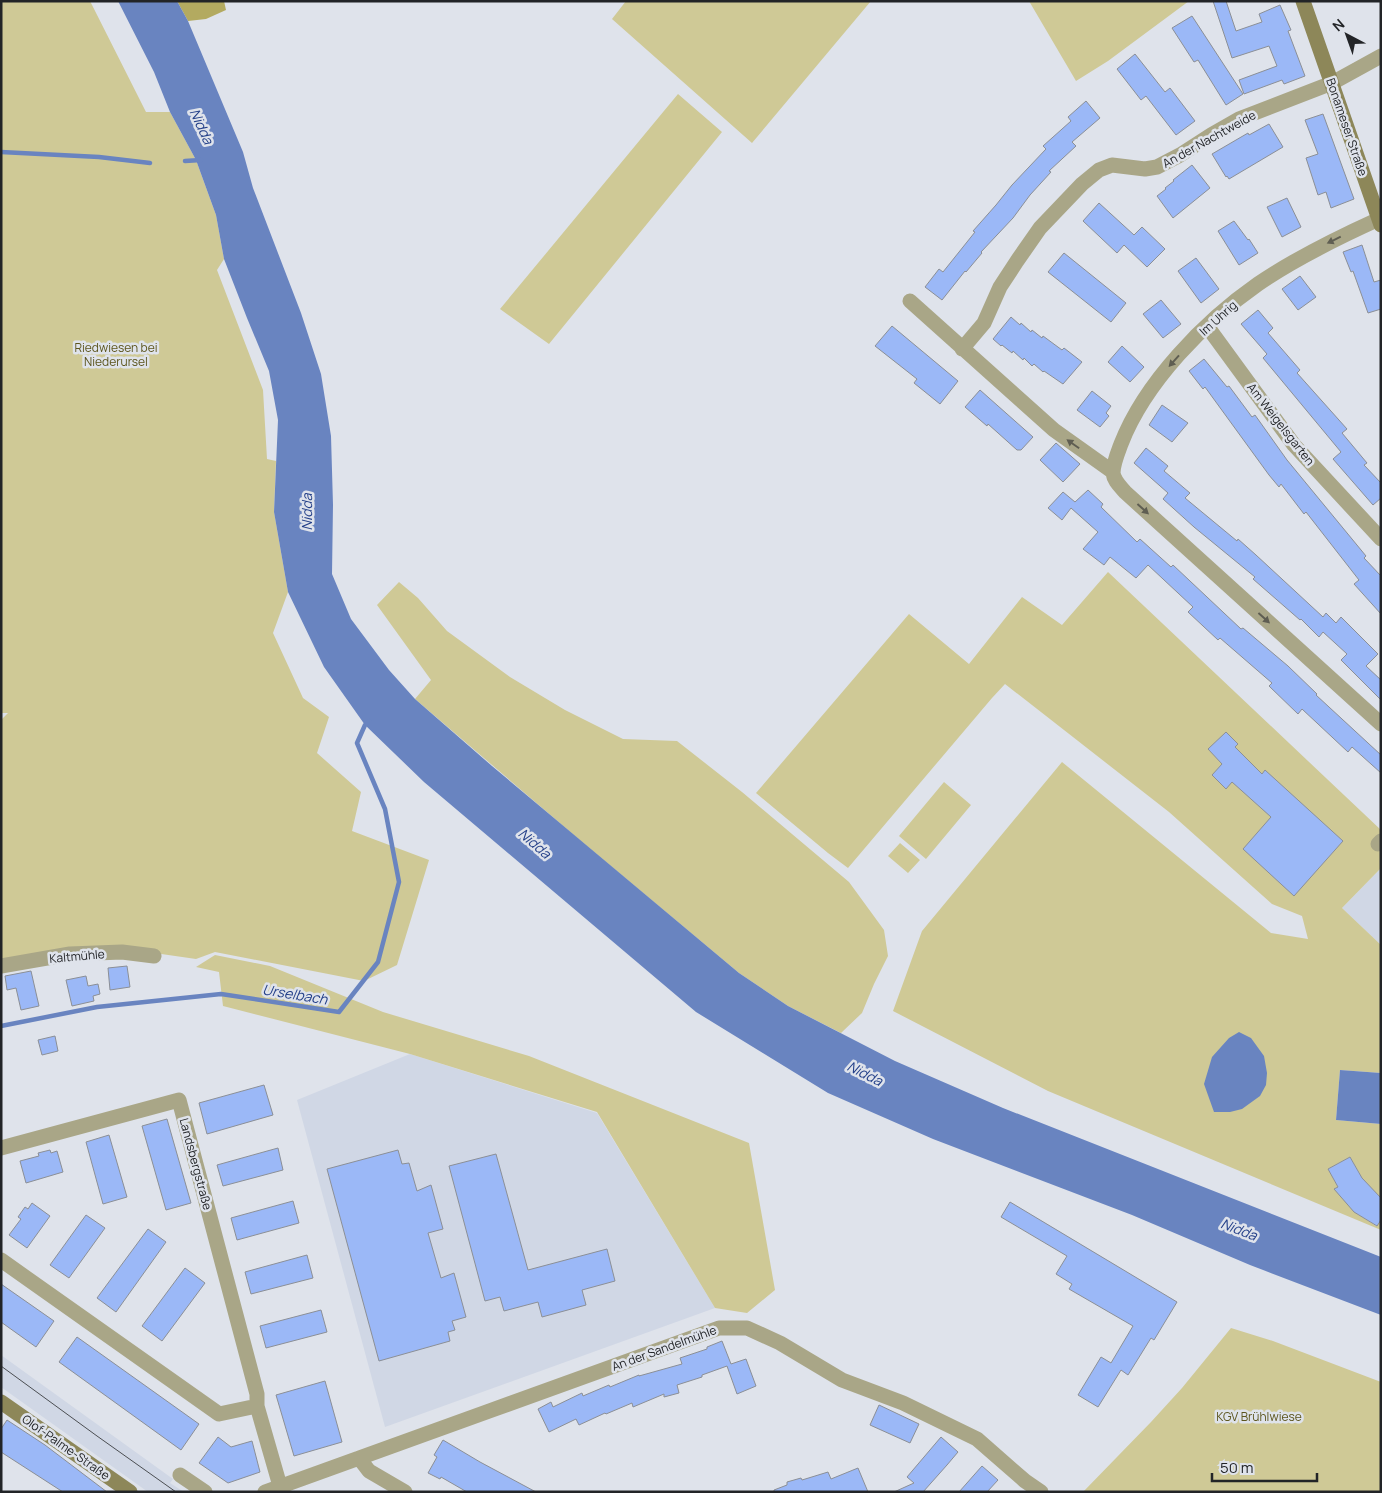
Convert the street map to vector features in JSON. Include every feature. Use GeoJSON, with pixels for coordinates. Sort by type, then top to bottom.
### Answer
{"type":"FeatureCollection","features":[{"type":"Feature","properties":{"kind":"street","name":"Bonameser Straße"},"geometry":{"type":"LineString","coordinates":[[1303,1],[1380,222]]}},
{"type":"Feature","properties":{"kind":"street","name":"An der Nachtweide"},"geometry":{"type":"LineString","coordinates":[[962,349],[984,322],[1000,287],[1040,228],[1082,184],[1099,170],[1112,165],[1145,169],[1157,167],[1239,119],[1332,83],[1381,56]]}},
{"type":"Feature","properties":{"kind":"street","name":"Im Uhrig"},"geometry":{"type":"LineString","coordinates":[[1113,472],[1117,454],[1135,412],[1166,369],[1207,326],[1234,303],[1279,270],[1334,240],[1380,222]]}},
{"type":"Feature","properties":{"kind":"street"},"geometry":{"type":"LineString","coordinates":[[910,301],[1054,430],[1113,472],[1115,480],[1125,492],[1381,724]]}},
{"type":"Feature","properties":{"kind":"street","name":"Am Weigelsgarten"},"geometry":{"type":"LineString","coordinates":[[1207,326],[1294,445],[1381,539]]}},
{"type":"Feature","properties":{"kind":"street","name":"Kaltmühle"},"geometry":{"type":"LineString","coordinates":[[1,966],[70,954],[122,952],[154,956]]}},
{"type":"Feature","properties":{"kind":"street","name":"Landsbergstraße"},"geometry":{"type":"LineString","coordinates":[[1,1148],[179,1100],[257,1394],[257,1406],[280,1486]]}},
{"type":"Feature","properties":{"kind":"street"},"geometry":{"type":"LineString","coordinates":[[1,1260],[219,1414],[257,1406]]}},
{"type":"Feature","properties":{"kind":"street","name":"An der Sandelmühle"},"geometry":{"type":"LineString","coordinates":[[265,1492],[719,1328],[747,1328],[780,1343],[842,1380],[903,1403],[977,1439],[1040,1492]]}},
{"type":"Feature","properties":{"kind":"street","name":"Olof-Palme-Straße"},"geometry":{"type":"LineString","coordinates":[[1,1402],[128,1491]]}},
{"type":"Feature","properties":{"kind":"street"},"geometry":{"type":"LineString","coordinates":[[358,1458],[369,1472],[405,1492]]}},
{"type":"Feature","properties":{"kind":"street"},"geometry":{"type":"LineString","coordinates":[[180,1475],[205,1492]]}},
{"type":"Feature","properties":{"kind":"shaded area"},"geometry":{"type":"Polygon","coordinates":[[[177,1],[224,1],[226,10],[206,19],[188,21],[177,1]]]}},
{"type":"Feature","properties":{"kind":"shaded area"},"geometry":{"type":"Polygon","coordinates":[[[1381,868],[1381,945],[1342,908],[1381,868]]]}},
{"type":"Feature","properties":{"kind":"shaded area"},"geometry":{"type":"Polygon","coordinates":[[[410,1054],[597,1113],[715,1308],[385,1427],[297,1100],[410,1054]]]}},
{"type":"Feature","properties":{"kind":"shaded area"},"geometry":{"type":"Polygon","coordinates":[[[1,1355],[173,1479],[170,1483],[184,1492],[148,1492],[1,1387],[1,1355]]]}},
{"type":"Feature","properties":{"kind":"green space","name":"Riedwiesen bei Niederursel"},"geometry":{"type":"Polygon","coordinates":[[[1,1],[90,1],[146,112],[170,112],[196,160],[216,215],[224,259],[217,270],[263,390],[267,459],[276,461],[274,512],[288,592],[273,633],[303,698],[329,717],[317,753],[361,792],[352,831],[429,860],[397,965],[364,981],[215,952],[196,959],[106,946],[1,962],[1,720],[8,713],[1,713],[1,1]]]}},
{"type":"Feature","properties":{"kind":"green space"},"geometry":{"type":"Polygon","coordinates":[[[626,1],[871,1],[752,143],[612,19],[626,1]]]}},
{"type":"Feature","properties":{"kind":"green space"},"geometry":{"type":"Polygon","coordinates":[[[1029,1],[1189,1],[1108,61],[1076,81],[1029,1]]]}},
{"type":"Feature","properties":{"kind":"green space"},"geometry":{"type":"Polygon","coordinates":[[[678,94],[722,132],[549,344],[500,309],[678,94]]]}},
{"type":"Feature","properties":{"kind":"green space"},"geometry":{"type":"Polygon","coordinates":[[[1108,572],[1381,830],[1381,868],[1342,908],[1381,945],[1381,1073],[1340,1070],[1336,1120],[1381,1124],[1381,1200],[1357,1176],[1360,1174],[1350,1157],[1328,1169],[1338,1187],[1358,1214],[1376,1226],[1379,1223],[1381,1224],[1381,1230],[1048,1091],[893,1011],[922,931],[1062,762],[1271,933],[1308,939],[1302,916],[1272,904],[1169,812],[1005,684],[848,868],[756,793],[909,614],[969,664],[1022,597],[1062,625],[1108,572]]]}},
{"type":"Feature","properties":{"kind":"green space"},"geometry":{"type":"Polygon","coordinates":[[[399,582],[418,598],[447,631],[510,677],[565,710],[623,739],[677,741],[742,792],[849,882],[884,930],[888,956],[862,1013],[841,1033],[788,1006],[739,973],[415,699],[431,680],[377,605],[399,582]]]}},
{"type":"Feature","properties":{"kind":"green space"},"geometry":{"type":"Polygon","coordinates":[[[944,782],[971,805],[926,859],[899,836],[944,782]]]}},
{"type":"Feature","properties":{"kind":"green space"},"geometry":{"type":"Polygon","coordinates":[[[900,843],[920,860],[908,873],[888,856],[900,843]]]}},
{"type":"Feature","properties":{"kind":"green space"},"geometry":{"type":"Polygon","coordinates":[[[215,955],[270,966],[383,1012],[529,1056],[749,1143],[775,1290],[747,1313],[715,1308],[597,1112],[410,1054],[223,1006],[219,972],[196,967],[215,955]]]}},
{"type":"Feature","properties":{"kind":"green space","name":"KGV Brühlwiese"},"geometry":{"type":"Polygon","coordinates":[[[1231,1328],[1273,1341],[1381,1382],[1381,1492],[1083,1492],[1182,1388],[1231,1328]]]}},
{"type":"Feature","properties":{"kind":"water","name":"Nidda"},"geometry":{"type":"Polygon","coordinates":[[[118,1],[177,1],[188,21],[243,152],[253,188],[301,313],[321,374],[331,436],[332,574],[351,619],[389,670],[415,699],[739,973],[788,1006],[895,1061],[1003,1108],[1381,1257],[1381,1315],[1250,1265],[1132,1215],[933,1139],[828,1093],[696,1012],[424,782],[365,725],[324,667],[288,592],[274,512],[278,420],[269,371],[224,259],[216,215],[196,160],[170,112],[154,72],[118,1]]]}},
{"type":"Feature","properties":{"kind":"water"},"geometry":{"type":"Polygon","coordinates":[[[1239,1032],[1251,1038],[1264,1056],[1267,1073],[1266,1085],[1260,1096],[1242,1109],[1230,1112],[1214,1112],[1204,1084],[1212,1057],[1229,1038],[1239,1032]]]}},
{"type":"Feature","properties":{"kind":"water"},"geometry":{"type":"Polygon","coordinates":[[[1340,1070],[1381,1073],[1381,1124],[1336,1120],[1340,1070]]]}},
{"type":"Feature","properties":{"kind":"building"},"geometry":{"type":"Polygon","coordinates":[[[1213,1],[1226,1],[1236,31],[1262,22],[1259,14],[1280,5],[1291,30],[1288,31],[1305,76],[1284,84],[1282,80],[1244,94],[1239,80],[1277,66],[1269,46],[1232,58],[1213,1]]]}},
{"type":"Feature","properties":{"kind":"building"},"geometry":{"type":"Polygon","coordinates":[[[1192,16],[1243,94],[1226,105],[1198,60],[1194,62],[1172,28],[1192,16]]]}},
{"type":"Feature","properties":{"kind":"building"},"geometry":{"type":"Polygon","coordinates":[[[1135,54],[1165,92],[1170,88],[1195,121],[1176,135],[1146,96],[1141,100],[1117,69],[1135,54]]]}},
{"type":"Feature","properties":{"kind":"building"},"geometry":{"type":"Polygon","coordinates":[[[1086,101],[1100,118],[1072,142],[1076,146],[1049,171],[1051,172],[1030,195],[1013,218],[981,252],[942,300],[925,287],[939,269],[943,272],[975,232],[973,231],[1046,149],[1043,146],[1071,121],[1068,117],[1086,101]]]}},
{"type":"Feature","properties":{"kind":"building"},"geometry":{"type":"Polygon","coordinates":[[[1323,114],[1354,199],[1331,208],[1326,192],[1318,195],[1306,158],[1318,154],[1305,120],[1323,114]]]}},
{"type":"Feature","properties":{"kind":"building"},"geometry":{"type":"Polygon","coordinates":[[[1269,124],[1283,147],[1229,179],[1226,177],[1212,154],[1248,133],[1249,135],[1269,124]]]}},
{"type":"Feature","properties":{"kind":"building"},"geometry":{"type":"Polygon","coordinates":[[[1192,165],[1210,188],[1173,218],[1157,196],[1192,165]]]}},
{"type":"Feature","properties":{"kind":"building"},"geometry":{"type":"Polygon","coordinates":[[[1287,198],[1301,227],[1282,237],[1267,207],[1287,198]]]}},
{"type":"Feature","properties":{"kind":"building"},"geometry":{"type":"Polygon","coordinates":[[[1099,203],[1134,235],[1142,227],[1165,249],[1147,267],[1124,245],[1117,253],[1083,221],[1099,203]]]}},
{"type":"Feature","properties":{"kind":"building"},"geometry":{"type":"Polygon","coordinates":[[[1234,221],[1258,253],[1239,265],[1218,231],[1234,221]]]}},
{"type":"Feature","properties":{"kind":"building"},"geometry":{"type":"Polygon","coordinates":[[[1362,245],[1374,282],[1381,280],[1381,309],[1368,313],[1353,271],[1351,272],[1343,252],[1362,245]]]}},
{"type":"Feature","properties":{"kind":"building"},"geometry":{"type":"Polygon","coordinates":[[[1064,253],[1126,303],[1111,322],[1048,272],[1064,253]]]}},
{"type":"Feature","properties":{"kind":"building"},"geometry":{"type":"Polygon","coordinates":[[[1196,258],[1219,289],[1201,303],[1178,271],[1196,258]]]}},
{"type":"Feature","properties":{"kind":"building"},"geometry":{"type":"Polygon","coordinates":[[[1300,276],[1316,297],[1298,310],[1282,289],[1300,276]]]}},
{"type":"Feature","properties":{"kind":"building"},"geometry":{"type":"Polygon","coordinates":[[[1161,300],[1181,324],[1163,338],[1143,314],[1161,300]]]}},
{"type":"Feature","properties":{"kind":"building"},"geometry":{"type":"Polygon","coordinates":[[[1258,310],[1273,328],[1268,333],[1300,370],[1297,373],[1347,429],[1342,433],[1367,463],[1364,465],[1381,483],[1381,498],[1373,505],[1333,459],[1341,452],[1263,358],[1267,354],[1241,324],[1258,310]]]}},
{"type":"Feature","properties":{"kind":"building"},"geometry":{"type":"Polygon","coordinates":[[[1011,317],[1031,332],[1032,330],[1042,338],[1043,336],[1062,350],[1064,348],[1082,362],[1063,384],[1034,364],[1032,366],[1024,358],[1023,360],[1013,351],[1012,353],[993,339],[1011,317]]]}},
{"type":"Feature","properties":{"kind":"building"},"geometry":{"type":"Polygon","coordinates":[[[892,326],[958,381],[940,404],[914,383],[917,379],[875,346],[892,326]]]}},
{"type":"Feature","properties":{"kind":"building"},"geometry":{"type":"Polygon","coordinates":[[[1122,346],[1144,367],[1130,382],[1108,362],[1122,346]]]}},
{"type":"Feature","properties":{"kind":"building"},"geometry":{"type":"Polygon","coordinates":[[[1204,359],[1227,387],[1229,386],[1252,417],[1255,415],[1287,460],[1366,556],[1364,558],[1381,576],[1381,614],[1354,584],[1359,580],[1306,512],[1304,514],[1281,484],[1279,487],[1269,475],[1205,387],[1203,389],[1189,371],[1204,359]]]}},
{"type":"Feature","properties":{"kind":"building"},"geometry":{"type":"Polygon","coordinates":[[[980,390],[1033,437],[1021,450],[1017,450],[988,424],[987,426],[965,407],[980,390]]]}},
{"type":"Feature","properties":{"kind":"building"},"geometry":{"type":"Polygon","coordinates":[[[1092,391],[1111,406],[1106,413],[1109,416],[1100,427],[1077,410],[1092,391]]]}},
{"type":"Feature","properties":{"kind":"building"},"geometry":{"type":"Polygon","coordinates":[[[1162,405],[1188,423],[1172,442],[1149,425],[1162,405]]]}},
{"type":"Feature","properties":{"kind":"building"},"geometry":{"type":"Polygon","coordinates":[[[1056,443],[1080,464],[1063,482],[1040,460],[1056,443]]]}},
{"type":"Feature","properties":{"kind":"building"},"geometry":{"type":"Polygon","coordinates":[[[1146,448],[1168,466],[1164,471],[1190,493],[1185,498],[1237,541],[1238,539],[1323,617],[1326,613],[1336,623],[1341,617],[1378,654],[1366,666],[1381,680],[1381,700],[1341,660],[1347,654],[1323,632],[1319,637],[1301,619],[1253,579],[1255,577],[1163,499],[1168,493],[1134,463],[1146,448]]]}},
{"type":"Feature","properties":{"kind":"building"},"geometry":{"type":"Polygon","coordinates":[[[1088,490],[1103,504],[1101,507],[1137,542],[1140,539],[1171,567],[1173,565],[1241,629],[1243,628],[1288,666],[1316,695],[1381,755],[1381,773],[1352,747],[1348,752],[1302,709],[1298,714],[1269,686],[1272,683],[1220,638],[1218,640],[1188,612],[1193,607],[1148,565],[1136,578],[1110,557],[1104,565],[1083,549],[1098,532],[1071,508],[1062,520],[1048,508],[1063,492],[1075,502],[1088,490]]]}},
{"type":"Feature","properties":{"kind":"building"},"geometry":{"type":"Polygon","coordinates":[[[1226,732],[1238,744],[1235,747],[1262,774],[1265,770],[1343,841],[1294,896],[1243,849],[1271,817],[1232,782],[1226,789],[1212,775],[1222,764],[1208,749],[1226,732]]]}},
{"type":"Feature","properties":{"kind":"building"},"geometry":{"type":"Polygon","coordinates":[[[127,966],[130,987],[110,990],[108,968],[127,966]]]}},
{"type":"Feature","properties":{"kind":"building"},"geometry":{"type":"Polygon","coordinates":[[[31,971],[39,1006],[21,1010],[16,988],[7,990],[5,976],[31,971]]]}},
{"type":"Feature","properties":{"kind":"building"},"geometry":{"type":"Polygon","coordinates":[[[86,976],[88,986],[98,984],[100,994],[93,996],[94,1001],[72,1006],[66,980],[86,976]]]}},
{"type":"Feature","properties":{"kind":"building"},"geometry":{"type":"Polygon","coordinates":[[[55,1036],[58,1051],[42,1055],[38,1040],[55,1036]]]}},
{"type":"Feature","properties":{"kind":"building"},"geometry":{"type":"Polygon","coordinates":[[[264,1085],[273,1115],[207,1134],[199,1103],[264,1085]]]}},
{"type":"Feature","properties":{"kind":"building"},"geometry":{"type":"Polygon","coordinates":[[[167,1119],[191,1203],[166,1210],[142,1126],[167,1119]]]}},
{"type":"Feature","properties":{"kind":"building"},"geometry":{"type":"Polygon","coordinates":[[[109,1135],[127,1197],[103,1204],[86,1142],[109,1135]]]}},
{"type":"Feature","properties":{"kind":"building"},"geometry":{"type":"Polygon","coordinates":[[[278,1148],[283,1170],[223,1186],[217,1165],[278,1148]]]}},
{"type":"Feature","properties":{"kind":"building"},"geometry":{"type":"Polygon","coordinates":[[[50,1150],[51,1153],[57,1151],[63,1172],[26,1183],[20,1161],[39,1156],[38,1153],[50,1150]]]}},
{"type":"Feature","properties":{"kind":"building"},"geometry":{"type":"Polygon","coordinates":[[[398,1150],[402,1164],[409,1163],[417,1191],[431,1185],[443,1229],[428,1233],[441,1278],[454,1273],[466,1317],[452,1321],[455,1330],[448,1332],[450,1341],[379,1361],[327,1169],[398,1150]]]}},
{"type":"Feature","properties":{"kind":"building"},"geometry":{"type":"Polygon","coordinates":[[[496,1154],[528,1270],[607,1249],[615,1281],[582,1290],[586,1305],[542,1317],[538,1302],[504,1311],[500,1297],[485,1301],[449,1166],[496,1154]]]}},
{"type":"Feature","properties":{"kind":"building"},"geometry":{"type":"Polygon","coordinates":[[[1350,1157],[1362,1178],[1381,1198],[1381,1220],[1377,1226],[1354,1212],[1334,1189],[1338,1187],[1328,1169],[1350,1157]]]}},
{"type":"Feature","properties":{"kind":"building"},"geometry":{"type":"Polygon","coordinates":[[[293,1201],[299,1223],[237,1240],[231,1218],[293,1201]]]}},
{"type":"Feature","properties":{"kind":"building"},"geometry":{"type":"Polygon","coordinates":[[[1010,1202],[1177,1302],[1154,1340],[1151,1338],[1128,1375],[1121,1370],[1098,1407],[1078,1395],[1101,1357],[1111,1363],[1133,1326],[1069,1289],[1072,1284],[1056,1274],[1067,1256],[1001,1217],[1010,1202]]]}},
{"type":"Feature","properties":{"kind":"building"},"geometry":{"type":"Polygon","coordinates":[[[32,1203],[50,1216],[27,1248],[9,1235],[21,1219],[18,1217],[25,1207],[28,1209],[32,1203]]]}},
{"type":"Feature","properties":{"kind":"building"},"geometry":{"type":"Polygon","coordinates":[[[86,1215],[105,1228],[69,1278],[50,1265],[86,1215]]]}},
{"type":"Feature","properties":{"kind":"building"},"geometry":{"type":"Polygon","coordinates":[[[148,1229],[166,1242],[116,1312],[97,1298],[148,1229]]]}},
{"type":"Feature","properties":{"kind":"building"},"geometry":{"type":"Polygon","coordinates":[[[307,1255],[313,1278],[251,1294],[245,1272],[307,1255]]]}},
{"type":"Feature","properties":{"kind":"building"},"geometry":{"type":"Polygon","coordinates":[[[185,1268],[205,1283],[162,1341],[142,1326],[185,1268]]]}},
{"type":"Feature","properties":{"kind":"building"},"geometry":{"type":"Polygon","coordinates":[[[1,1284],[54,1321],[36,1347],[1,1322],[1,1284]]]}},
{"type":"Feature","properties":{"kind":"building"},"geometry":{"type":"Polygon","coordinates":[[[321,1310],[327,1332],[266,1348],[260,1326],[321,1310]]]}},
{"type":"Feature","properties":{"kind":"building"},"geometry":{"type":"Polygon","coordinates":[[[77,1337],[199,1424],[181,1450],[59,1362],[77,1337]]]}},
{"type":"Feature","properties":{"kind":"building"},"geometry":{"type":"Polygon","coordinates":[[[722,1341],[731,1364],[746,1359],[756,1386],[737,1394],[727,1366],[677,1385],[679,1393],[664,1397],[664,1394],[633,1407],[632,1403],[579,1425],[576,1419],[549,1432],[538,1409],[551,1402],[553,1407],[582,1393],[583,1396],[639,1375],[682,1364],[680,1358],[707,1349],[707,1347],[722,1341]]]}},
{"type":"Feature","properties":{"kind":"building"},"geometry":{"type":"Polygon","coordinates":[[[325,1381],[342,1442],[294,1456],[276,1395],[325,1381]]]}},
{"type":"Feature","properties":{"kind":"building"},"geometry":{"type":"Polygon","coordinates":[[[879,1405],[919,1424],[910,1443],[870,1425],[879,1405]]]}},
{"type":"Feature","properties":{"kind":"building"},"geometry":{"type":"Polygon","coordinates":[[[7,1420],[45,1445],[107,1492],[63,1492],[1,1452],[1,1429],[7,1420]]]}},
{"type":"Feature","properties":{"kind":"building"},"geometry":{"type":"Polygon","coordinates":[[[218,1437],[231,1447],[252,1441],[260,1472],[228,1483],[199,1463],[218,1437]]]}},
{"type":"Feature","properties":{"kind":"building"},"geometry":{"type":"Polygon","coordinates":[[[941,1437],[958,1452],[947,1465],[923,1492],[894,1492],[914,1483],[907,1477],[941,1437]]]}},
{"type":"Feature","properties":{"kind":"building"},"geometry":{"type":"Polygon","coordinates":[[[443,1440],[536,1492],[467,1492],[441,1477],[440,1479],[428,1473],[437,1457],[434,1455],[443,1440]]]}},
{"type":"Feature","properties":{"kind":"building"},"geometry":{"type":"Polygon","coordinates":[[[982,1466],[998,1480],[987,1492],[959,1492],[982,1466]]]}},
{"type":"Feature","properties":{"kind":"building"},"geometry":{"type":"Polygon","coordinates":[[[858,1468],[868,1492],[774,1492],[774,1490],[787,1485],[787,1482],[801,1478],[802,1480],[828,1472],[831,1479],[858,1468]]]}},
{"type":"Feature","properties":{"kind":"waterway"},"geometry":{"type":"LineString","coordinates":[[1,152],[99,157],[150,163]]}},
{"type":"Feature","properties":{"kind":"waterway"},"geometry":{"type":"LineString","coordinates":[[185,161],[201,160]]}},
{"type":"Feature","properties":{"kind":"waterway","name":"Urselbach"},"geometry":{"type":"LineString","coordinates":[[1,1026],[97,1007],[221,994],[339,1012],[378,962],[399,882],[385,809],[357,743],[365,725],[369,721]]}},
{"type":"Feature","properties":{"kind":"tram line"},"geometry":{"type":"LineString","coordinates":[[1,1366],[176,1492]]}}]}
